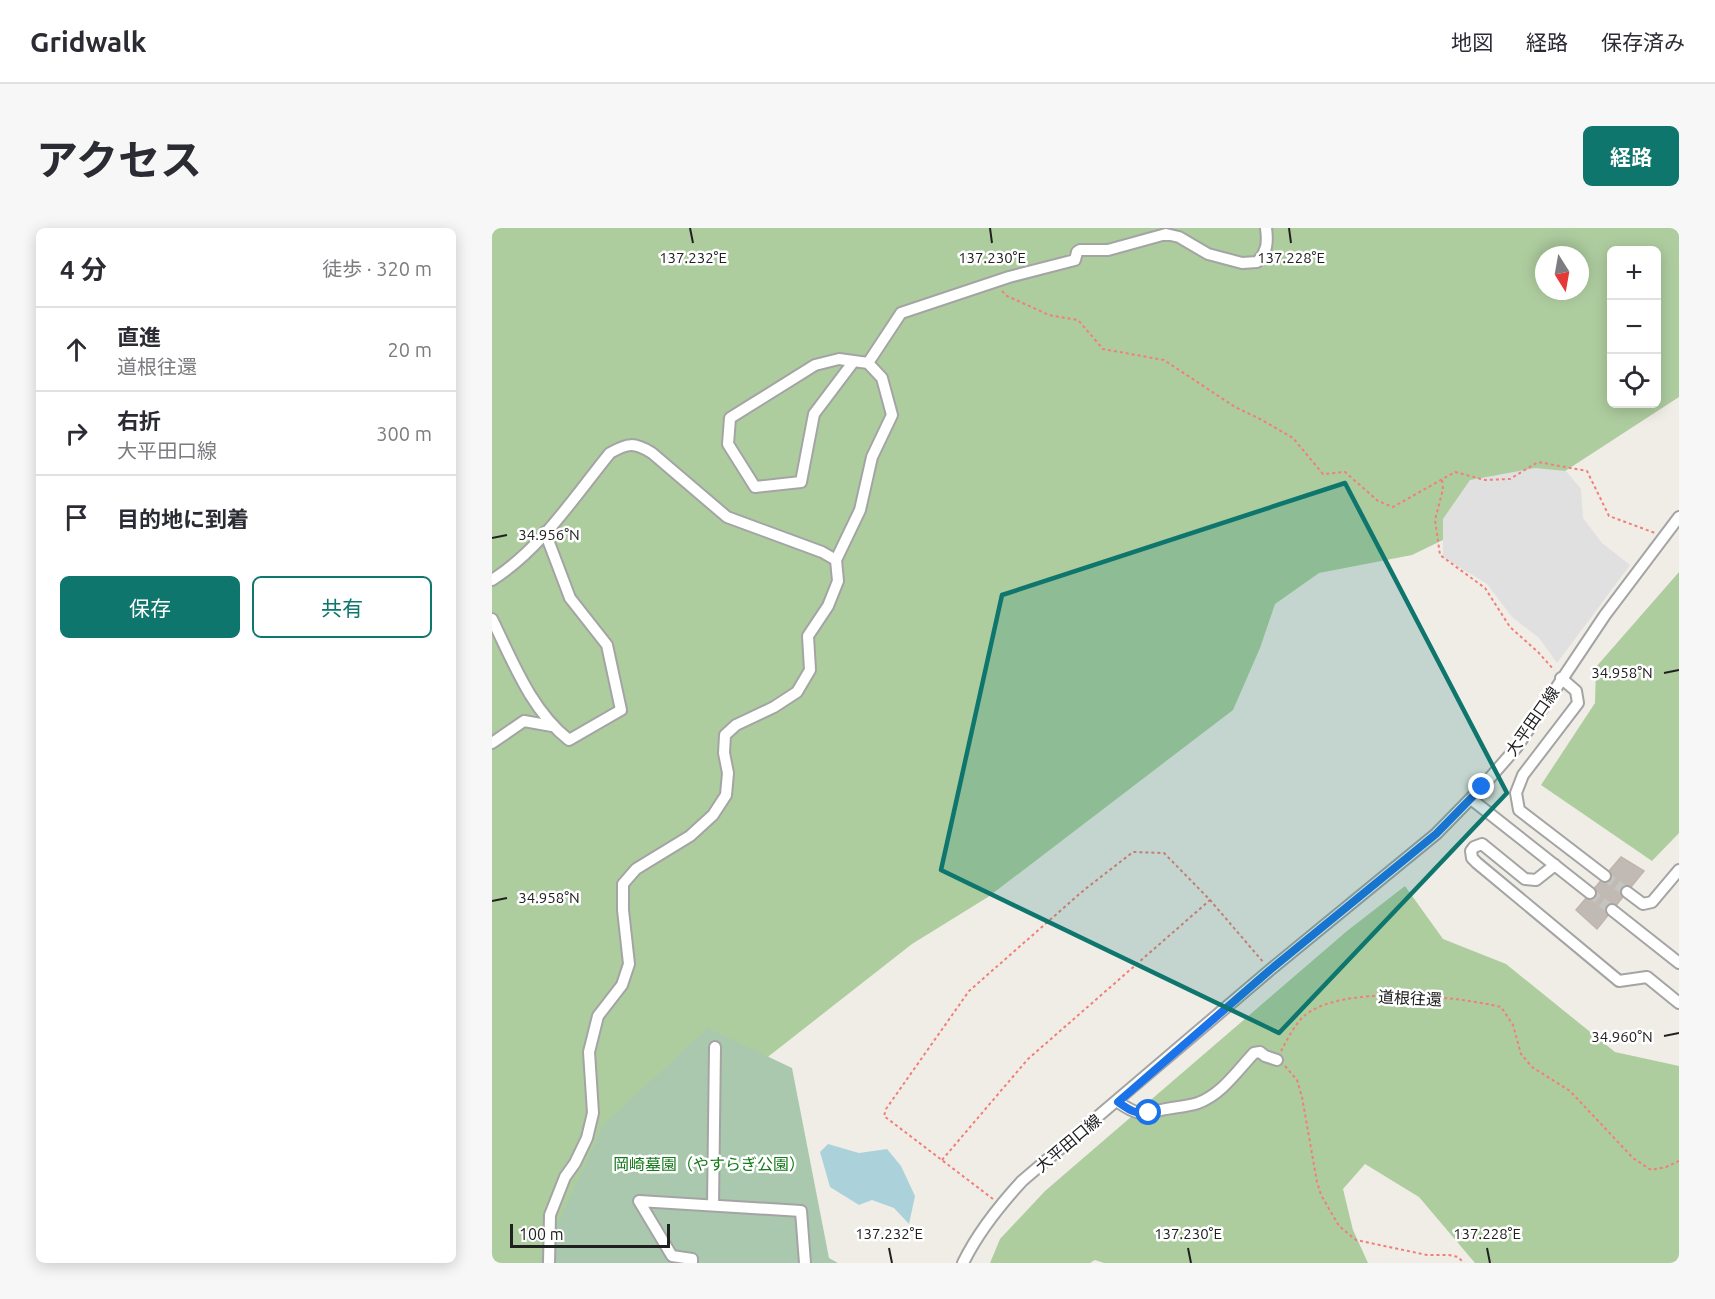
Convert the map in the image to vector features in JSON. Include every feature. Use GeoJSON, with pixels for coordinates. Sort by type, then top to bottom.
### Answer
{"type":"FeatureCollection","features":[{"type":"Feature","properties":{"kind":"street"},"geometry":{"type":"LineString","coordinates":[[868,363],[902,313],[995,282],[1075,260],[1080,250],[1108,250],[1166,234],[1179,237],[1208,254],[1242,263],[1257,262],[1265,254],[1268,240],[1266,228]]}},
{"type":"Feature","properties":{"kind":"street"},"geometry":{"type":"LineString","coordinates":[[549,1263],[550,1215],[565,1177],[575,1163],[587,1138],[593,1113],[589,1052],[598,1016],[622,985],[628,964],[623,884],[636,869],[690,836],[713,815],[726,795],[728,773],[724,753],[725,735],[736,725],[774,707],[796,692],[810,670],[808,636],[828,606],[838,581],[836,560],[860,510],[872,457],[892,415],[882,378],[868,363],[839,359],[815,365],[730,418],[728,444],[755,487],[801,482],[814,414],[854,361]]}},
{"type":"Feature","properties":{"kind":"street"},"geometry":{"type":"LineString","coordinates":[[492,580],[508,570],[531,549],[610,453],[624,444],[640,445],[652,453],[727,517],[822,552],[836,560]]}},
{"type":"Feature","properties":{"kind":"street","name":"大平田口線"},"geometry":{"type":"LineString","coordinates":[[963,1263],[985,1225],[1023,1181],[1270,970],[1436,834],[1471,799],[1515,748],[1605,615],[1679,517]]}},
{"type":"Feature","properties":{"kind":"street"},"geometry":{"type":"LineString","coordinates":[[492,619],[523,682],[552,726],[569,740],[621,711],[608,645],[570,598],[545,532]]}},
{"type":"Feature","properties":{"kind":"street"},"geometry":{"type":"LineString","coordinates":[[1561,678],[1576,691],[1578,703],[1523,775],[1516,793],[1519,810],[1605,876]]}},
{"type":"Feature","properties":{"kind":"street"},"geometry":{"type":"LineString","coordinates":[[492,742],[524,722],[552,726]]}},
{"type":"Feature","properties":{"kind":"street"},"geometry":{"type":"LineString","coordinates":[[1471,799],[1590,893]]}},
{"type":"Feature","properties":{"kind":"street"},"geometry":{"type":"LineString","coordinates":[[1555,865],[1536,880],[1525,879],[1482,844],[1471,851],[1472,858],[1477,863],[1619,981],[1647,977],[1679,1004]]}},
{"type":"Feature","properties":{"kind":"street"},"geometry":{"type":"LineString","coordinates":[[1627,892],[1643,904],[1652,902],[1679,870]]}},
{"type":"Feature","properties":{"kind":"street"},"geometry":{"type":"LineString","coordinates":[[1612,910],[1679,963]]}},
{"type":"Feature","properties":{"kind":"street"},"geometry":{"type":"LineString","coordinates":[[713,1205],[715,1047]]}},
{"type":"Feature","properties":{"kind":"street"},"geometry":{"type":"LineString","coordinates":[[1118,1102],[1142,1114],[1197,1103],[1210,1098],[1254,1053],[1260,1052],[1277,1060]]}},
{"type":"Feature","properties":{"kind":"street"},"geometry":{"type":"LineString","coordinates":[[692,1263],[692,1259],[672,1256],[639,1202],[801,1211],[805,1263]]}},
{"type":"Feature","properties":{"kind":"path"},"geometry":{"type":"LineString","coordinates":[[995,282],[1007,296],[1049,315],[1078,320],[1103,349],[1164,360],[1235,407],[1293,438],[1323,474],[1345,472],[1378,501],[1393,507],[1455,472],[1485,480],[1510,479],[1538,462],[1587,471],[1609,516],[1664,536]]}},
{"type":"Feature","properties":{"kind":"path"},"geometry":{"type":"LineString","coordinates":[[1442,479],[1443,489],[1435,520],[1440,555],[1485,588],[1510,627],[1538,652],[1561,678]]}},
{"type":"Feature","properties":{"kind":"path"},"geometry":{"type":"LineString","coordinates":[[1000,1205],[884,1116],[885,1109],[969,991],[1084,890],[1133,852],[1164,853],[1210,900],[1270,970]]}},
{"type":"Feature","properties":{"kind":"path"},"geometry":{"type":"LineString","coordinates":[[942,1160],[1028,1059],[1210,900]]}},
{"type":"Feature","properties":{"kind":"path","name":"道根往還"},"geometry":{"type":"LineString","coordinates":[[1277,1060],[1286,1041],[1303,1017],[1324,1004],[1370,996],[1410,996],[1484,1003],[1501,1007],[1514,1026],[1521,1053],[1532,1067],[1570,1091],[1633,1158],[1651,1170],[1679,1161]]}},
{"type":"Feature","properties":{"kind":"path"},"geometry":{"type":"LineString","coordinates":[[1277,1060],[1287,1067],[1297,1080],[1317,1182],[1339,1226],[1356,1239],[1427,1255],[1458,1257],[1464,1263]]}},
{"type":"Feature","properties":{"kind":"highlighted area"},"geometry":{"type":"Polygon","coordinates":[[[1345,483],[1507,793],[1279,1033],[941,870],[1002,595],[1345,483]]]}},
{"type":"Feature","properties":{"kind":"green space"},"geometry":{"type":"Polygon","coordinates":[[[492,228],[1679,228],[1679,397],[1505,510],[1412,555],[1319,573],[1275,604],[1260,648],[1233,710],[988,897],[912,944],[686,1121],[627,1263],[492,1263],[492,228]]]}},
{"type":"Feature","properties":{"kind":"green space"},"geometry":{"type":"Polygon","coordinates":[[[1679,572],[1679,833],[1652,861],[1541,785],[1595,703],[1596,667],[1679,572]]]}},
{"type":"Feature","properties":{"kind":"green space"},"geometry":{"type":"Polygon","coordinates":[[[1405,886],[1443,939],[1506,964],[1615,1052],[1679,1066],[1679,1263],[1475,1263],[1419,1197],[1365,1164],[1343,1189],[1353,1230],[1368,1263],[1104,1263],[1095,1260],[1090,1263],[990,1263],[1000,1239],[1045,1191],[1347,931],[1405,886]]]}},
{"type":"Feature","properties":{"kind":"green space","name":"岡崎墓園（やすらぎ公園）"},"geometry":{"type":"Polygon","coordinates":[[[708,1028],[792,1068],[829,1258],[838,1263],[539,1263],[604,1124],[708,1028]]]}},
{"type":"Feature","properties":{"kind":"shaded area"},"geometry":{"type":"Polygon","coordinates":[[[1535,468],[1566,471],[1581,489],[1583,518],[1602,543],[1630,565],[1557,663],[1539,638],[1512,617],[1487,584],[1443,557],[1443,519],[1470,480],[1535,468]]]}},
{"type":"Feature","properties":{"kind":"water"},"geometry":{"type":"Polygon","coordinates":[[[828,1144],[859,1153],[887,1149],[901,1166],[915,1196],[909,1224],[894,1208],[872,1200],[859,1205],[830,1187],[820,1152],[828,1144]]]}},
{"type":"Feature","properties":{"kind":"building"},"geometry":{"type":"Polygon","coordinates":[[[1621,857],[1644,871],[1597,929],[1576,910],[1621,857]]]}},
{"type":"Feature","properties":{"kind":"tunnel"},"geometry":{"type":"LineString","coordinates":[[1605,876],[1627,892]]}},
{"type":"Feature","properties":{"kind":"tunnel"},"geometry":{"type":"LineString","coordinates":[[1590,893],[1612,910]]}},
{"type":"Feature","properties":{"kind":"route"},"geometry":{"type":"LineString","coordinates":[[1149,1113],[1142,1114],[1132,1111],[1118,1102],[1270,970],[1436,834],[1482,787]]}}]}
